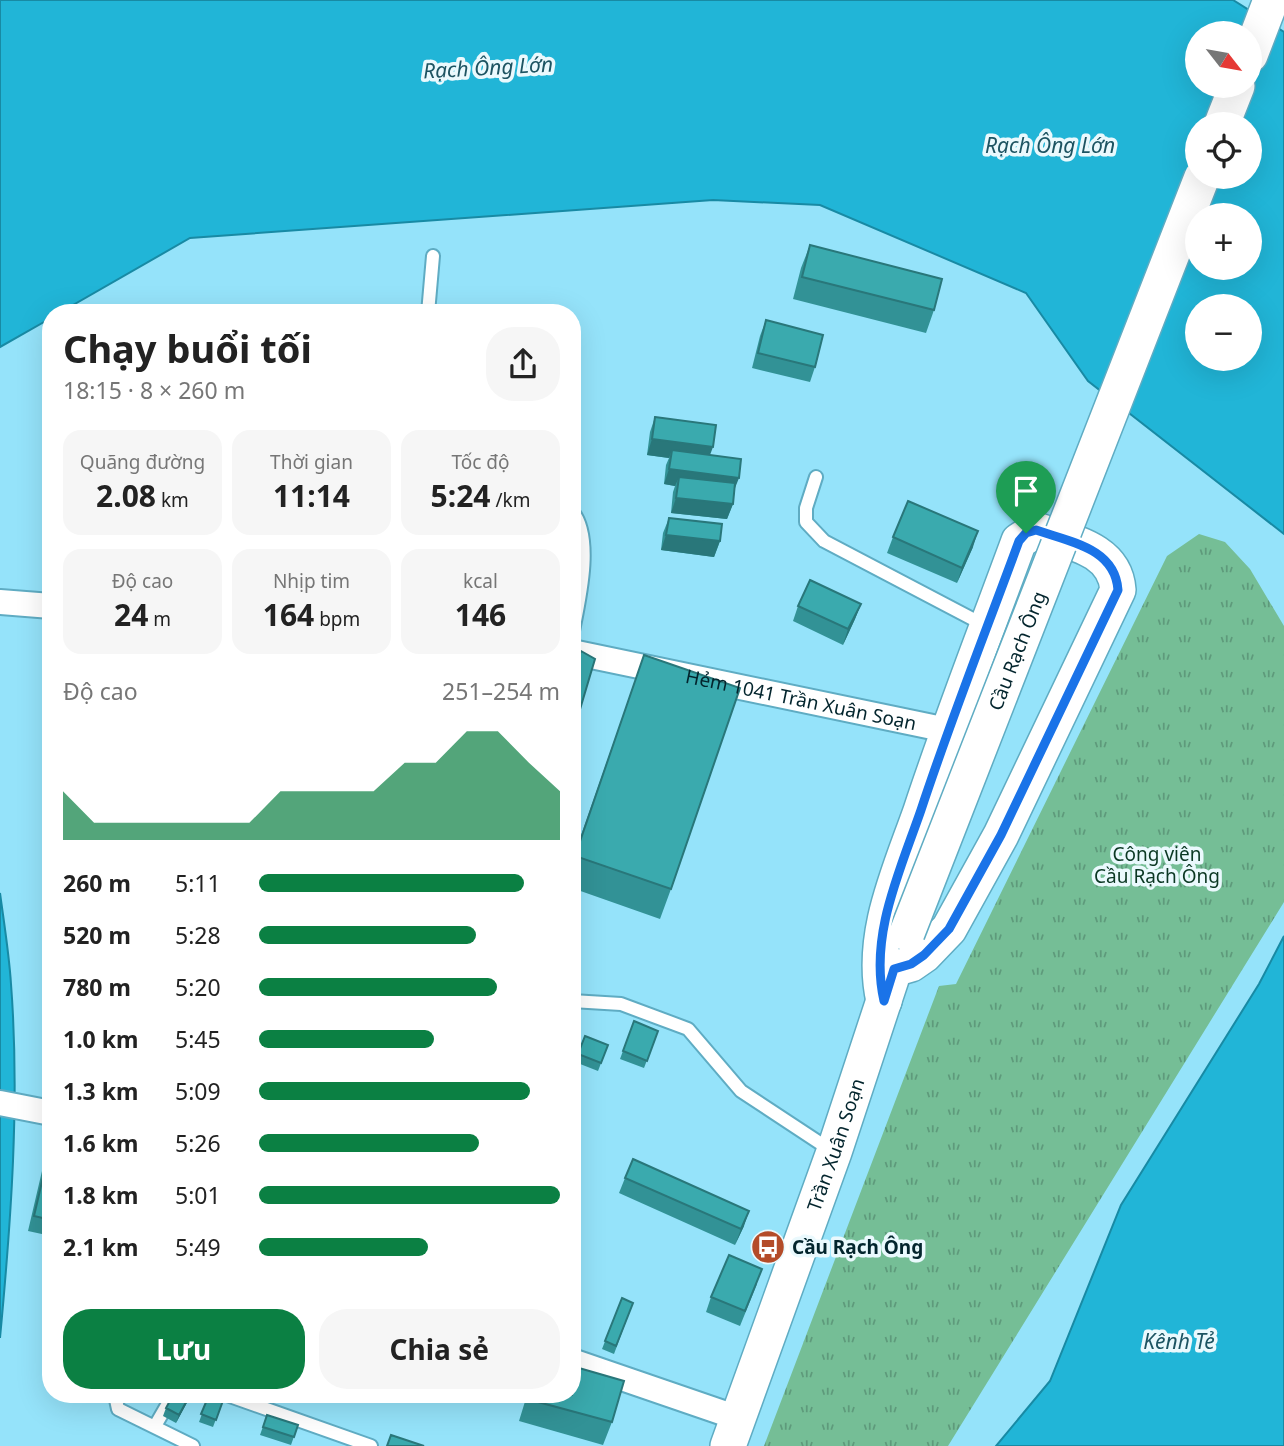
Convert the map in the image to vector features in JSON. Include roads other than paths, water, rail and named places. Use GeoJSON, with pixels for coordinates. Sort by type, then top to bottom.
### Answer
{"type":"FeatureCollection","features":[{"type":"Feature","properties":{"kind":"main road"},"geometry":{"type":"LineString","coordinates":[[1262,24],[1271,0]]}},
{"type":"Feature","properties":{"kind":"main road","name":"Cầu Rạch Ông"},"geometry":{"type":"LineString","coordinates":[[889,985],[1197,189]]}},
{"type":"Feature","properties":{"kind":"main road","name":"Trần Xuân Soạn"},"geometry":{"type":"LineString","coordinates":[[733,1432],[834,1152],[889,985],[949,929],[1001,835],[1118,590],[1117,577],[1110,562],[1097,553],[1036,530],[1026,533],[1019,541],[947,730],[886,919],[878,962],[889,985]]}},
{"type":"Feature","properties":{"kind":"street"},"geometry":{"type":"LineString","coordinates":[[0,602],[42,605]]}},
{"type":"Feature","properties":{"kind":"street","name":"Hẻm 1041 Trần Xuân Soạn"},"geometry":{"type":"LineString","coordinates":[[581,654],[947,730]]}},
{"type":"Feature","properties":{"kind":"street"},"geometry":{"type":"LineString","coordinates":[[0,1103],[42,1111]]}},
{"type":"Feature","properties":{"kind":"street"},"geometry":{"type":"LineString","coordinates":[[581,1365],[733,1432]]}},
{"type":"Feature","properties":{"kind":"lane"},"geometry":{"type":"LineString","coordinates":[[429,304],[433,256]]}},
{"type":"Feature","properties":{"kind":"lane"},"geometry":{"type":"LineString","coordinates":[[816,478],[806,508],[806,522],[824,541],[986,626]]}},
{"type":"Feature","properties":{"kind":"lane"},"geometry":{"type":"LineString","coordinates":[[581,541],[581,587]]}},
{"type":"Feature","properties":{"kind":"lane"},"geometry":{"type":"LineString","coordinates":[[581,1002],[621,1004],[688,1029],[741,1091],[834,1152]]}},
{"type":"Feature","properties":{"kind":"lane"},"geometry":{"type":"LineString","coordinates":[[117,1403],[118,1409],[193,1446]]}},
{"type":"Feature","properties":{"kind":"lane"},"geometry":{"type":"LineString","coordinates":[[155,1426],[168,1403]]}},
{"type":"Feature","properties":{"kind":"lane"},"geometry":{"type":"LineString","coordinates":[[250,1403],[371,1446]]}},
{"type":"Feature","properties":{"kind":"water","name":"Rạch Ông Lớn"},"geometry":{"type":"Polygon","coordinates":[[[0,0],[1233,0],[1284,32],[1284,534],[1088,381],[1026,293],[820,205],[713,200],[190,238],[75,304],[42,304],[42,323],[0,347],[0,0]]]}},
{"type":"Feature","properties":{"kind":"water"},"geometry":{"type":"Polygon","coordinates":[[[0,893],[10,972],[15,1072],[11,1205],[0,1338],[0,893]]]}},
{"type":"Feature","properties":{"kind":"water","name":"Kênh Tẻ"},"geometry":{"type":"Polygon","coordinates":[[[1284,936],[1284,1446],[996,1446],[1050,1381],[1121,1205],[1259,984],[1284,936]]]}},
{"type":"Feature","properties":{"kind":"place","name":"Cầu Rạch Ông"},"geometry":{"type":"Point","coordinates":[768,1247]}},
{"type":"Feature","properties":{"kind":"park label","name":"Công viên Cầu Rạch Ông"},"geometry":{"type":"Point","coordinates":[1157,865]}}]}
